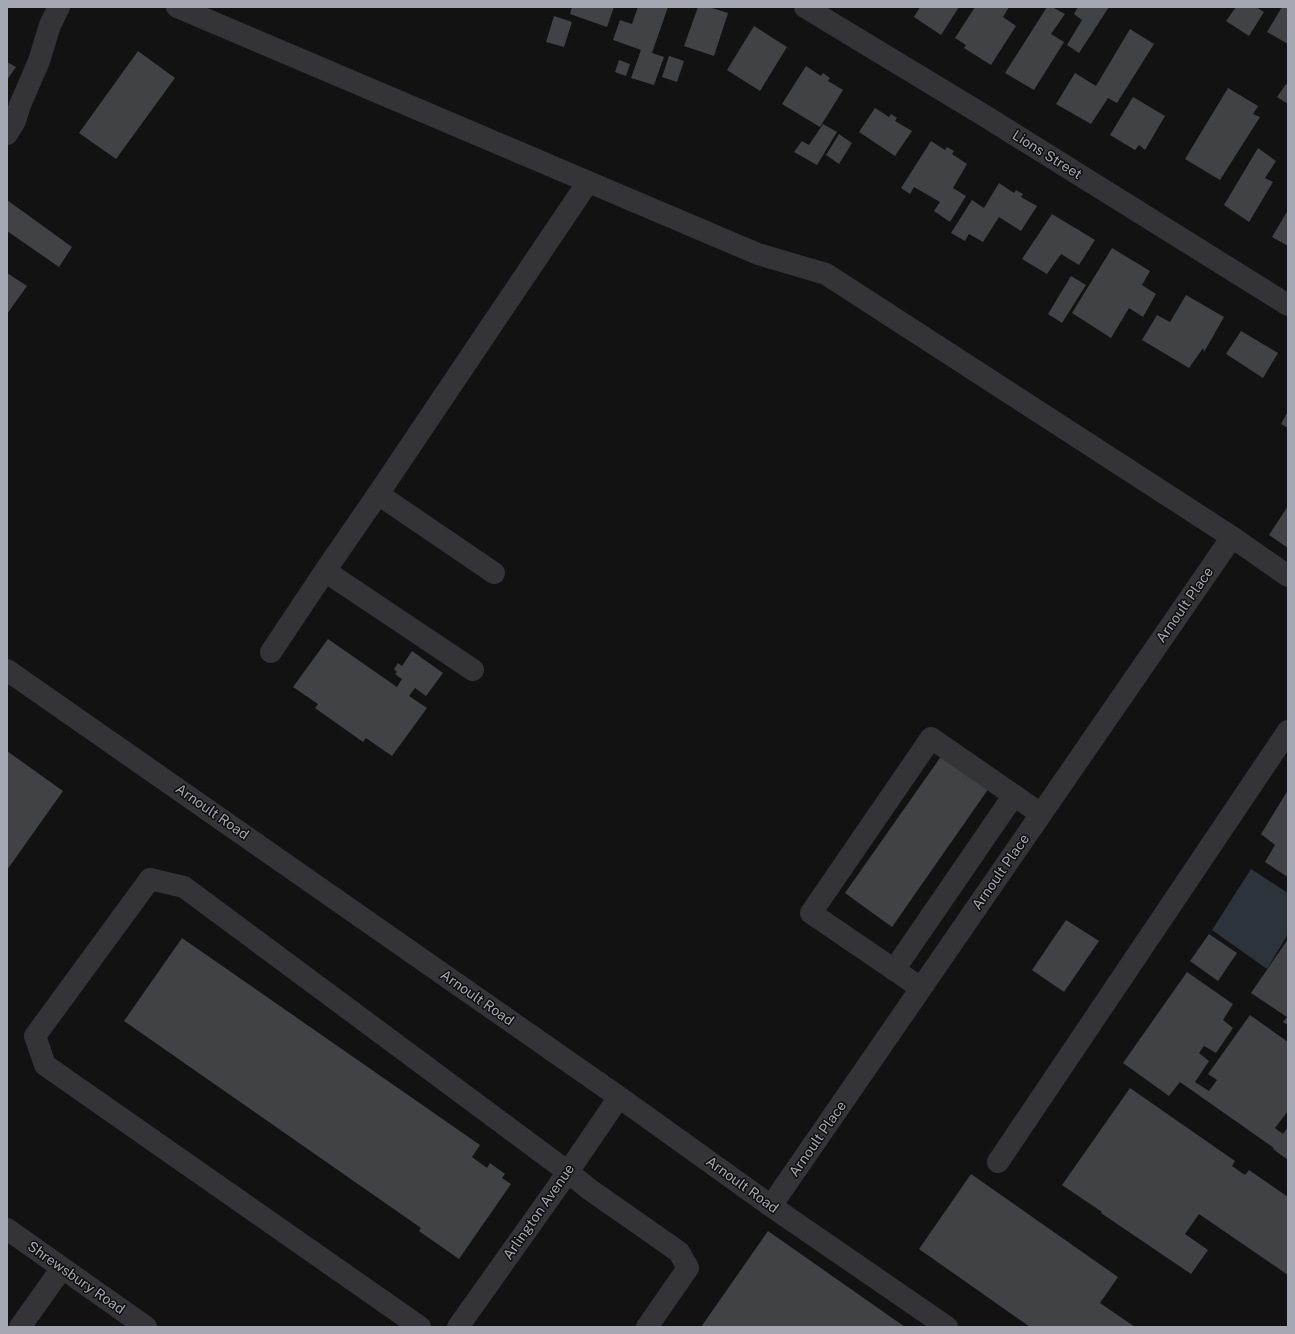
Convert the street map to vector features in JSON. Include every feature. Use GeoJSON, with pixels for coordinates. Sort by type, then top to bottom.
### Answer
{"type":"FeatureCollection","features":[{"type":"Feature","properties":{"kind":"street"},"geometry":{"type":"LineString","coordinates":[[7,134],[15,121],[20,105],[39,61],[50,25],[59,7]]}},
{"type":"Feature","properties":{"kind":"street"},"geometry":{"type":"LineString","coordinates":[[177,7],[758,254],[826,274],[1232,537],[1288,576]]}},
{"type":"Feature","properties":{"kind":"street","name":"Lions Street"},"geometry":{"type":"LineString","coordinates":[[805,7],[985,116],[1288,305]]}},
{"type":"Feature","properties":{"kind":"street"},"geometry":{"type":"LineString","coordinates":[[271,652],[324,571],[378,494],[588,182]]}},
{"type":"Feature","properties":{"kind":"street"},"geometry":{"type":"LineString","coordinates":[[378,494],[494,573]]}},
{"type":"Feature","properties":{"kind":"street","name":"Arnoult Place"},"geometry":{"type":"LineString","coordinates":[[771,1206],[1232,537]]}},
{"type":"Feature","properties":{"kind":"street"},"geometry":{"type":"LineString","coordinates":[[324,571],[473,670]]}},
{"type":"Feature","properties":{"kind":"street","name":"Arnoult Road"},"geometry":{"type":"LineString","coordinates":[[7,670],[619,1096],[771,1206],[947,1327]]}},
{"type":"Feature","properties":{"kind":"street"},"geometry":{"type":"LineString","coordinates":[[998,1162],[1288,731]]}},
{"type":"Feature","properties":{"kind":"street"},"geometry":{"type":"LineString","coordinates":[[921,988],[811,913],[931,738],[1041,814]]}},
{"type":"Feature","properties":{"kind":"street"},"geometry":{"type":"LineString","coordinates":[[894,970],[1014,796]]}},
{"type":"Feature","properties":{"kind":"street"},"geometry":{"type":"LineString","coordinates":[[420,1327],[45,1065],[35,1036],[150,880],[184,887],[589,1189],[679,1252],[688,1268],[647,1327]]}},
{"type":"Feature","properties":{"kind":"street","name":"Arlington Avenue"},"geometry":{"type":"LineString","coordinates":[[458,1327],[568,1172],[619,1096]]}},
{"type":"Feature","properties":{"kind":"street","name":"Shrewsbury Road"},"geometry":{"type":"LineString","coordinates":[[7,1228],[146,1327]]}},
{"type":"Feature","properties":{"kind":"street"},"geometry":{"type":"LineString","coordinates":[[20,1327],[62,1268]]}},
{"type":"Feature","properties":{"kind":"shaded area"},"geometry":{"type":"Polygon","coordinates":[[[1251,869],[1288,893],[1288,934],[1267,969],[1212,930],[1251,869]]]}},
{"type":"Feature","properties":{"kind":"building"},"geometry":{"type":"Polygon","coordinates":[[[572,7],[614,7],[607,27],[570,14],[572,7]]]}},
{"type":"Feature","properties":{"kind":"building"},"geometry":{"type":"Polygon","coordinates":[[[638,7],[668,7],[652,53],[664,57],[654,85],[631,78],[641,50],[613,40],[620,20],[632,24],[638,7]]]}},
{"type":"Feature","properties":{"kind":"building"},"geometry":{"type":"Polygon","coordinates":[[[698,7],[709,7],[728,13],[714,56],[684,46],[698,7]]]}},
{"type":"Feature","properties":{"kind":"building"},"geometry":{"type":"Polygon","coordinates":[[[920,7],[959,7],[941,35],[914,17],[920,7]]]}},
{"type":"Feature","properties":{"kind":"building"},"geometry":{"type":"Polygon","coordinates":[[[975,7],[1009,7],[1003,17],[1016,26],[991,65],[964,48],[966,45],[955,38],[975,7]]]}},
{"type":"Feature","properties":{"kind":"building"},"geometry":{"type":"Polygon","coordinates":[[[1047,7],[1052,7],[1065,14],[1051,34],[1064,42],[1034,90],[1005,73],[1047,7]]]}},
{"type":"Feature","properties":{"kind":"building"},"geometry":{"type":"Polygon","coordinates":[[[1078,7],[1109,7],[1079,53],[1067,45],[1082,20],[1074,14],[1078,7]]]}},
{"type":"Feature","properties":{"kind":"building"},"geometry":{"type":"Polygon","coordinates":[[[1236,7],[1256,7],[1264,12],[1249,36],[1226,21],[1236,7]]]}},
{"type":"Feature","properties":{"kind":"building"},"geometry":{"type":"Polygon","coordinates":[[[1282,7],[1288,7],[1288,44],[1267,32],[1282,7]]]}},
{"type":"Feature","properties":{"kind":"building"},"geometry":{"type":"Polygon","coordinates":[[[554,16],[572,22],[564,47],[546,42],[554,16]]]}},
{"type":"Feature","properties":{"kind":"building"},"geometry":{"type":"Polygon","coordinates":[[[754,26],[787,47],[760,91],[727,70],[754,26]]]}},
{"type":"Feature","properties":{"kind":"building"},"geometry":{"type":"Polygon","coordinates":[[[1130,29],[1154,44],[1117,103],[1108,98],[1091,124],[1056,104],[1075,73],[1096,86],[1130,29]]]}},
{"type":"Feature","properties":{"kind":"building"},"geometry":{"type":"Polygon","coordinates":[[[138,51],[175,78],[116,159],[79,133],[138,51]]]}},
{"type":"Feature","properties":{"kind":"building"},"geometry":{"type":"Polygon","coordinates":[[[669,56],[684,61],[677,82],[662,77],[669,56]]]}},
{"type":"Feature","properties":{"kind":"building"},"geometry":{"type":"Polygon","coordinates":[[[619,60],[630,64],[626,76],[615,72],[619,60]]]}},
{"type":"Feature","properties":{"kind":"building"},"geometry":{"type":"Polygon","coordinates":[[[7,62],[16,67],[7,80],[7,62]]]}},
{"type":"Feature","properties":{"kind":"building"},"geometry":{"type":"Polygon","coordinates":[[[806,66],[821,76],[823,73],[830,78],[828,81],[843,90],[820,127],[782,104],[806,66]]]}},
{"type":"Feature","properties":{"kind":"building"},"geometry":{"type":"Polygon","coordinates":[[[1286,84],[1288,85],[1288,104],[1277,97],[1286,84]]]}},
{"type":"Feature","properties":{"kind":"building"},"geometry":{"type":"Polygon","coordinates":[[[1228,88],[1258,106],[1253,114],[1260,117],[1220,180],[1185,159],[1228,88]]]}},
{"type":"Feature","properties":{"kind":"building"},"geometry":{"type":"Polygon","coordinates":[[[1133,97],[1165,116],[1145,150],[1139,145],[1135,150],[1110,135],[1133,97]]]}},
{"type":"Feature","properties":{"kind":"building"},"geometry":{"type":"Polygon","coordinates":[[[875,108],[889,117],[891,114],[897,118],[895,121],[912,131],[895,156],[859,132],[875,108]]]}},
{"type":"Feature","properties":{"kind":"building"},"geometry":{"type":"Polygon","coordinates":[[[823,124],[837,132],[817,165],[794,152],[802,141],[809,145],[823,124]]]}},
{"type":"Feature","properties":{"kind":"building"},"geometry":{"type":"Polygon","coordinates":[[[839,134],[852,143],[839,164],[826,155],[839,134]]]}},
{"type":"Feature","properties":{"kind":"building"},"geometry":{"type":"Polygon","coordinates":[[[931,141],[945,150],[947,147],[954,151],[952,154],[967,164],[953,188],[966,196],[950,222],[934,211],[940,202],[914,187],[910,194],[901,188],[931,141]]]}},
{"type":"Feature","properties":{"kind":"building"},"geometry":{"type":"Polygon","coordinates":[[[1258,148],[1276,161],[1265,178],[1273,182],[1249,222],[1224,205],[1258,148]]]}},
{"type":"Feature","properties":{"kind":"building"},"geometry":{"type":"Polygon","coordinates":[[[999,183],[1014,193],[1016,190],[1023,194],[1021,197],[1037,206],[1021,231],[999,217],[983,242],[969,234],[965,241],[951,233],[972,200],[984,208],[999,183]]]}},
{"type":"Feature","properties":{"kind":"building"},"geometry":{"type":"Polygon","coordinates":[[[7,200],[72,247],[59,267],[7,231],[7,200]]]}},
{"type":"Feature","properties":{"kind":"building"},"geometry":{"type":"Polygon","coordinates":[[[1288,210],[1288,246],[1272,237],[1288,210]]]}},
{"type":"Feature","properties":{"kind":"building"},"geometry":{"type":"Polygon","coordinates":[[[1052,214],[1095,240],[1079,265],[1061,254],[1047,274],[1022,259],[1052,214]]]}},
{"type":"Feature","properties":{"kind":"building"},"geometry":{"type":"Polygon","coordinates":[[[1112,248],[1150,271],[1142,285],[1156,294],[1143,317],[1129,308],[1111,338],[1072,313],[1112,248]]]}},
{"type":"Feature","properties":{"kind":"building"},"geometry":{"type":"Polygon","coordinates":[[[7,273],[27,286],[7,314],[7,273]]]}},
{"type":"Feature","properties":{"kind":"building"},"geometry":{"type":"Polygon","coordinates":[[[1071,276],[1086,285],[1062,323],[1048,314],[1071,276]]]}},
{"type":"Feature","properties":{"kind":"building"},"geometry":{"type":"Polygon","coordinates":[[[1186,295],[1224,317],[1204,352],[1203,348],[1189,368],[1142,340],[1157,315],[1170,322],[1186,295]]]}},
{"type":"Feature","properties":{"kind":"building"},"geometry":{"type":"Polygon","coordinates":[[[1241,331],[1278,353],[1263,378],[1226,354],[1241,331]]]}},
{"type":"Feature","properties":{"kind":"building"},"geometry":{"type":"Polygon","coordinates":[[[1288,411],[1288,428],[1281,424],[1288,411]]]}},
{"type":"Feature","properties":{"kind":"building"},"geometry":{"type":"Polygon","coordinates":[[[1288,506],[1288,548],[1269,535],[1288,506]]]}},
{"type":"Feature","properties":{"kind":"building"},"geometry":{"type":"Polygon","coordinates":[[[328,639],[397,687],[402,679],[395,674],[397,672],[394,669],[398,663],[402,666],[412,651],[443,673],[426,696],[415,688],[409,696],[427,708],[392,756],[366,738],[363,742],[315,708],[318,704],[293,687],[328,639]]]}},
{"type":"Feature","properties":{"kind":"building"},"geometry":{"type":"Polygon","coordinates":[[[7,751],[63,791],[7,870],[7,751]]]}},
{"type":"Feature","properties":{"kind":"building"},"geometry":{"type":"Polygon","coordinates":[[[942,755],[989,788],[892,927],[845,893],[942,755]]]}},
{"type":"Feature","properties":{"kind":"building"},"geometry":{"type":"Polygon","coordinates":[[[1288,790],[1288,874],[1286,876],[1265,862],[1275,845],[1261,834],[1288,790]]]}},
{"type":"Feature","properties":{"kind":"building"},"geometry":{"type":"Polygon","coordinates":[[[1066,920],[1099,941],[1064,992],[1032,970],[1066,920]]]}},
{"type":"Feature","properties":{"kind":"building"},"geometry":{"type":"Polygon","coordinates":[[[1209,934],[1237,953],[1218,981],[1190,961],[1209,934]]]}},
{"type":"Feature","properties":{"kind":"building"},"geometry":{"type":"Polygon","coordinates":[[[182,938],[480,1145],[472,1157],[487,1168],[490,1163],[505,1174],[502,1178],[511,1184],[459,1259],[419,1231],[421,1228],[124,1021],[182,938]]]}},
{"type":"Feature","properties":{"kind":"building"},"geometry":{"type":"Polygon","coordinates":[[[1288,939],[1288,1025],[1283,1022],[1287,1017],[1251,993],[1288,939]]]}},
{"type":"Feature","properties":{"kind":"building"},"geometry":{"type":"Polygon","coordinates":[[[1187,972],[1233,1004],[1223,1020],[1233,1028],[1216,1053],[1204,1046],[1199,1053],[1209,1061],[1195,1082],[1209,1091],[1217,1080],[1208,1074],[1250,1015],[1288,1042],[1288,1111],[1275,1128],[1283,1134],[1288,1127],[1288,1160],[1273,1149],[1274,1148],[1180,1082],[1169,1096],[1123,1063],[1187,972]]]}},
{"type":"Feature","properties":{"kind":"building"},"geometry":{"type":"Polygon","coordinates":[[[1130,1088],[1235,1161],[1232,1166],[1245,1175],[1249,1170],[1288,1197],[1288,1275],[1199,1214],[1185,1234],[1208,1250],[1191,1274],[1062,1185],[1130,1088]]]}},
{"type":"Feature","properties":{"kind":"building"},"geometry":{"type":"Polygon","coordinates":[[[971,1174],[1118,1277],[1100,1303],[1135,1327],[1030,1327],[919,1249],[971,1174]]]}},
{"type":"Feature","properties":{"kind":"building"},"geometry":{"type":"Polygon","coordinates":[[[768,1231],[905,1327],[701,1327],[768,1231]]]}}]}
